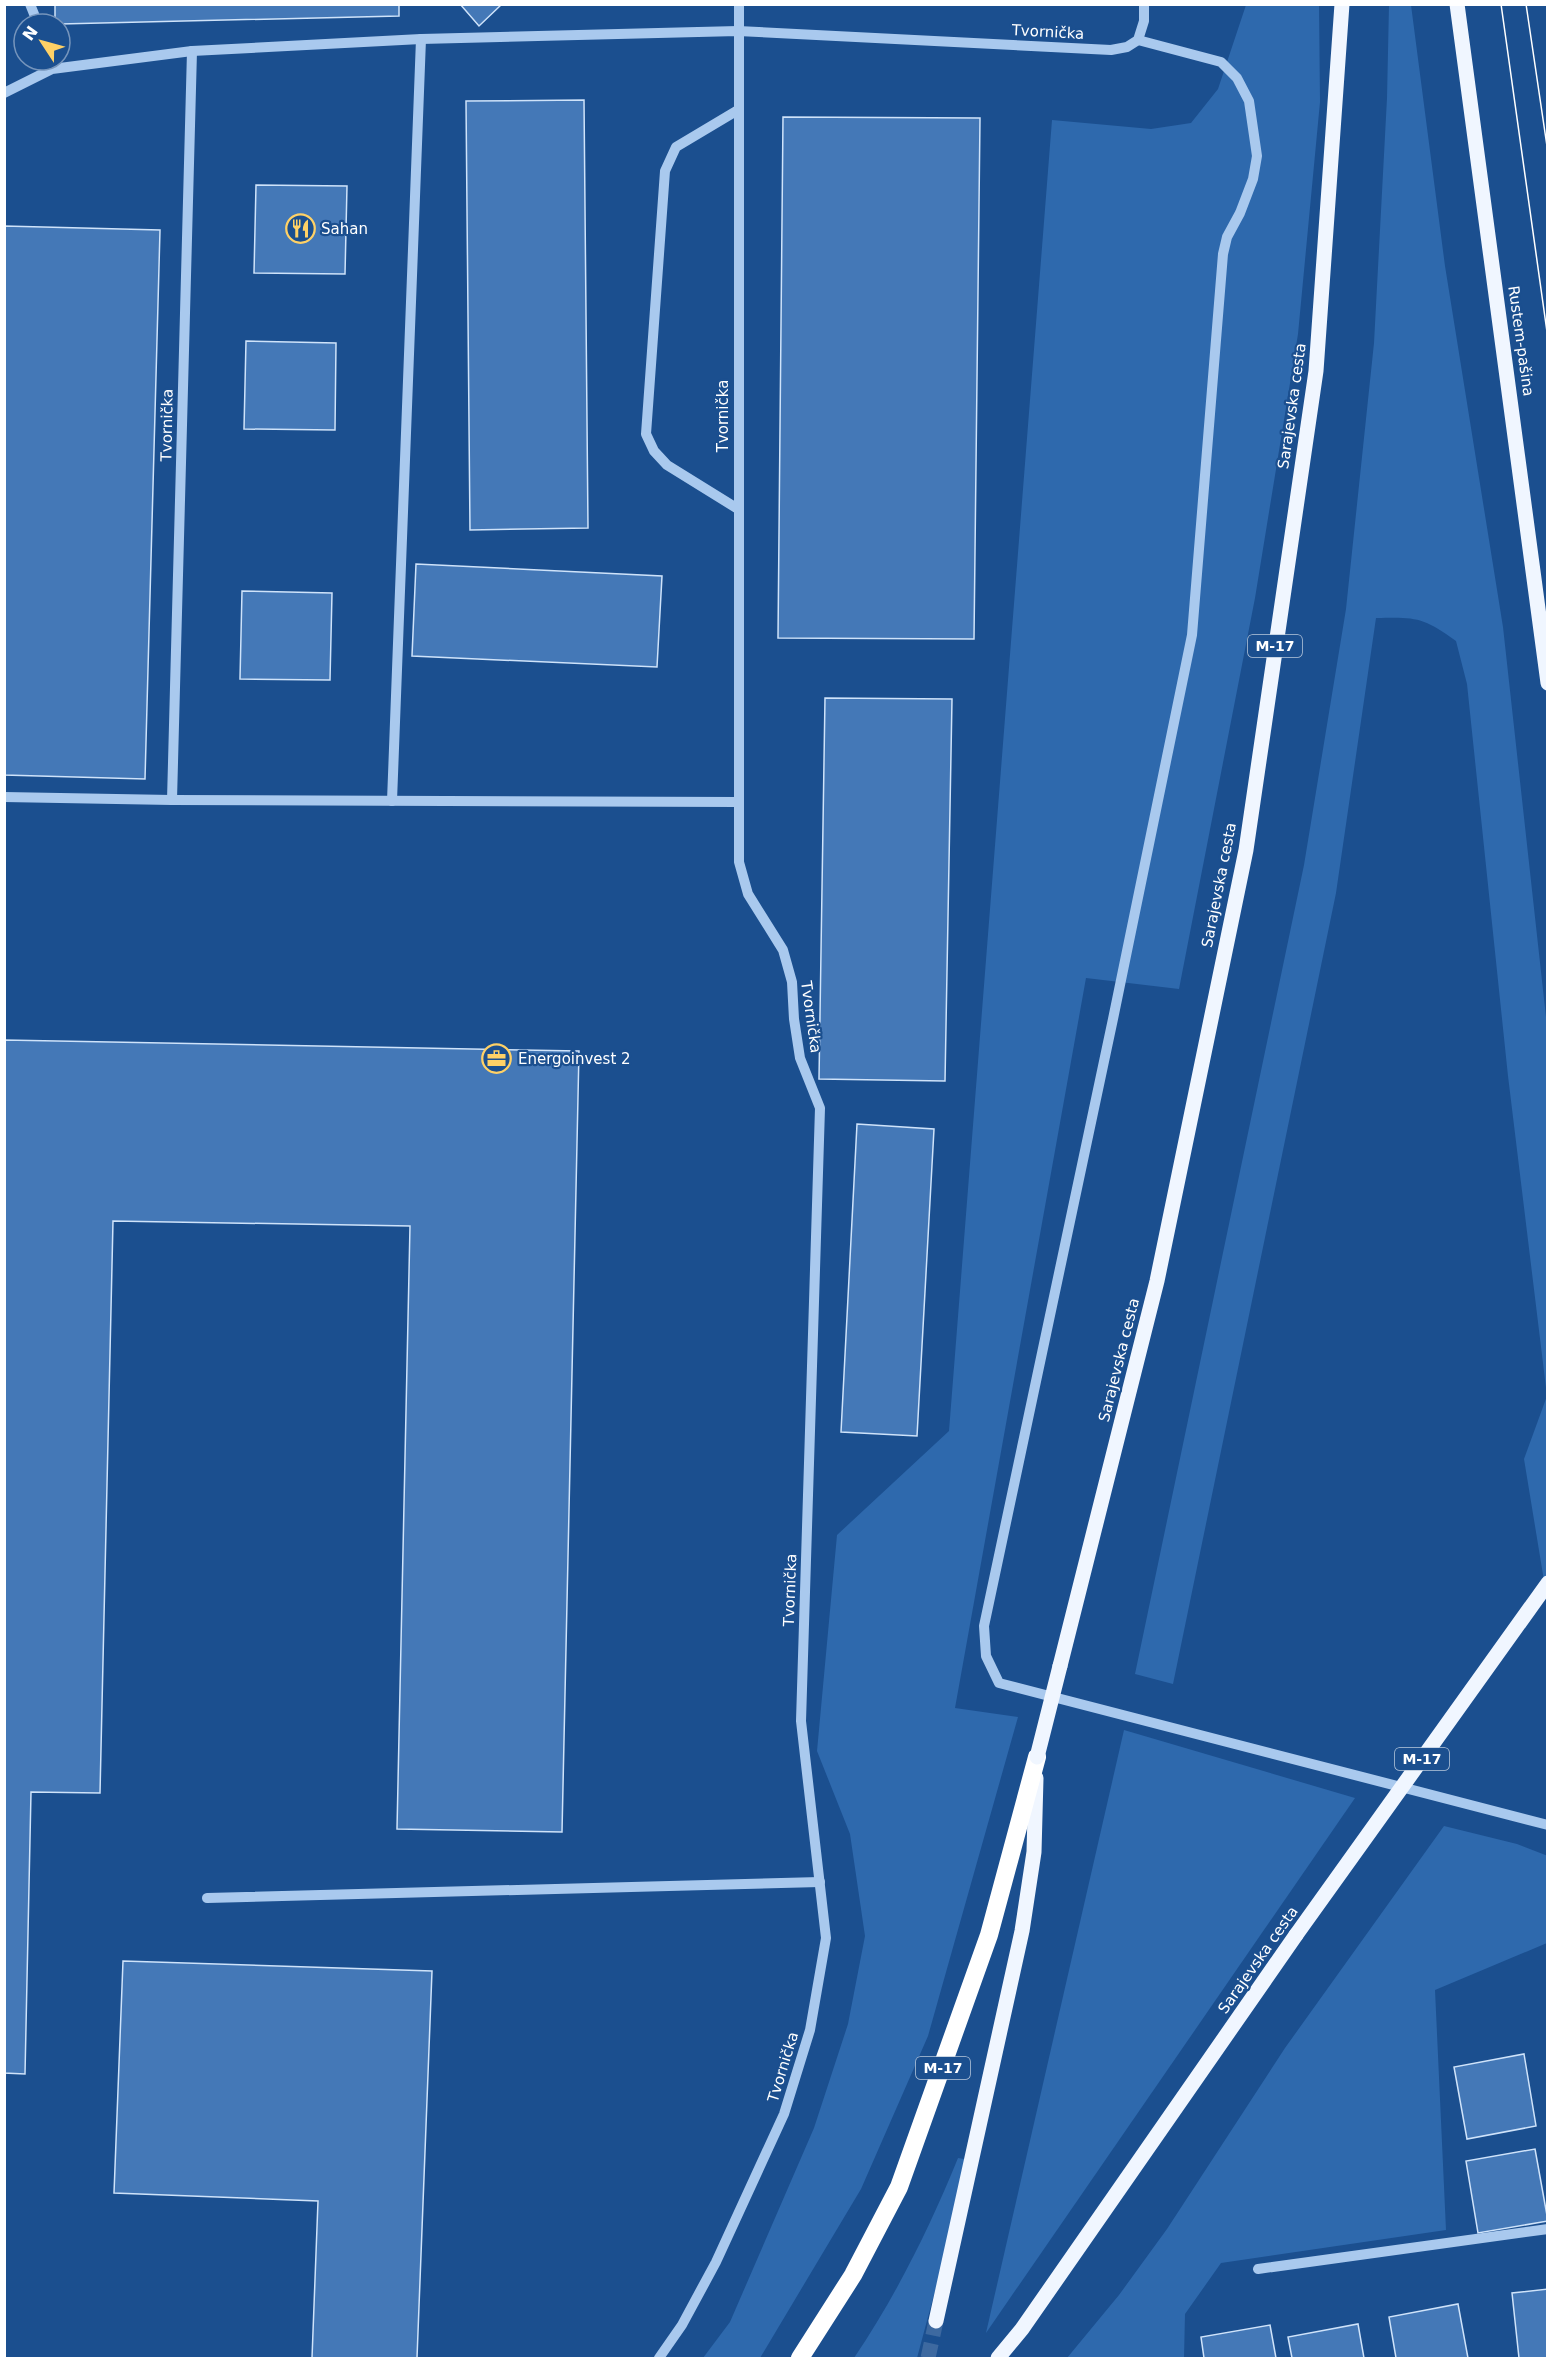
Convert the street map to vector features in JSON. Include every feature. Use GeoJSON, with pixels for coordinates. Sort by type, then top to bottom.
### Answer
{"type":"FeatureCollection","features":[{"type":"Feature","properties":{"kind":"highway","name":"M-17"},"geometry":{"type":"LineString","coordinates":[[800,2358],[853,2275],[899,2187],[989,1935],[1037,1757]]}},
{"type":"Feature","properties":{"kind":"main road","name":"Sarajevska cesta"},"geometry":{"type":"LineString","coordinates":[[936,2321],[1022,1931],[1034,1852],[1037,1757],[1157,1281],[1246,850],[1317,371],[1342,4]]}},
{"type":"Feature","properties":{"kind":"main road","name":"Rustem-pašina"},"geometry":{"type":"LineString","coordinates":[[1457,4],[1548,683]]}},
{"type":"Feature","properties":{"kind":"main road","name":"Sarajevska cesta"},"geometry":{"type":"LineString","coordinates":[[998,2358],[1059,2276],[1296,1935],[1548,1583]]}},
{"type":"Feature","properties":{"kind":"lane","name":"Tvornička"},"geometry":{"type":"LineString","coordinates":[[659,2358],[682,2325],[716,2262],[784,2114],[810,2030],[826,1938],[801,1721],[820,1108],[800,1058],[794,1019],[792,982],[783,950],[748,894],[739,862],[739,4]]}},
{"type":"Feature","properties":{"kind":"lane"},"geometry":{"type":"LineString","coordinates":[[1144,4],[1144,21],[1138,40],[1221,63],[1237,78],[1249,101],[1257,156],[1253,179],[1240,213],[1227,237],[1223,254],[1192,635],[984,1626],[986,1656],[999,1683],[1548,1825]]}},
{"type":"Feature","properties":{"kind":"lane","name":"Tvornička"},"geometry":{"type":"LineString","coordinates":[[72,62],[192,51],[421,39],[738,30],[1111,50],[1127,47],[1138,40]]}},
{"type":"Feature","properties":{"kind":"lane"},"geometry":{"type":"LineString","coordinates":[[392,801],[421,39]]}},
{"type":"Feature","properties":{"kind":"lane","name":"Tvornička"},"geometry":{"type":"LineString","coordinates":[[172,800],[192,51]]}},
{"type":"Feature","properties":{"kind":"lane","name":"Tvornička"},"geometry":{"type":"LineString","coordinates":[[4,93],[37,72]]}},
{"type":"Feature","properties":{"kind":"lane"},"geometry":{"type":"LineString","coordinates":[[738,110],[676,147],[665,171],[646,434],[654,451],[667,465],[738,509]]}},
{"type":"Feature","properties":{"kind":"lane"},"geometry":{"type":"LineString","coordinates":[[4,796],[172,800],[738,802]]}},
{"type":"Feature","properties":{"kind":"lane"},"geometry":{"type":"LineString","coordinates":[[207,1898],[820,1882]]}},
{"type":"Feature","properties":{"kind":"lane"},"geometry":{"type":"LineString","coordinates":[[1258,2269],[1548,2229]]}},
{"type":"Feature","properties":{"kind":"shaded area"},"geometry":{"type":"Polygon","coordinates":[[[1246,5],[1319,5],[1320,102],[1298,334],[1255,598],[1179,989],[1086,978],[955,1708],[1018,1717],[928,2036],[861,2189],[760,2358],[703,2358],[730,2322],[814,2128],[848,2024],[865,1936],[850,1834],[817,1751],[837,1535],[949,1431],[1052,120],[1151,129],[1191,123],[1218,89],[1246,5]]]}},
{"type":"Feature","properties":{"kind":"shaded area"},"geometry":{"type":"Polygon","coordinates":[[[1389,5],[1411,5],[1445,266],[1503,627],[1547,1026],[1547,1396],[1508,1076],[1467,684],[1456,641],[1435,627],[1419,620],[1376,618],[1336,893],[1173,1684],[1135,1674],[1304,865],[1346,609],[1374,343],[1387,98],[1389,5]]]}},
{"type":"Feature","properties":{"kind":"shaded area"},"geometry":{"type":"Polygon","coordinates":[[[1547,1396],[1547,1599],[1524,1459],[1547,1396]]]}},
{"type":"Feature","properties":{"kind":"shaded area"},"geometry":{"type":"Polygon","coordinates":[[[1124,1730],[1355,1798],[986,2333],[1124,1730]]]}},
{"type":"Feature","properties":{"kind":"shaded area"},"geometry":{"type":"Polygon","coordinates":[[[1444,1826],[1517,1844],[1548,1856],[1547,1943],[1435,1990],[1446,2230],[1221,2263],[1185,2314],[1184,2358],[1067,2358],[1119,2295],[1167,2229],[1285,2048],[1444,1826]]]}},
{"type":"Feature","properties":{"kind":"shaded area"},"geometry":{"type":"Polygon","coordinates":[[[958,2158],[970,2160],[917,2358],[854,2358],[911,2261],[958,2158]]]}},
{"type":"Feature","properties":{"kind":"building"},"geometry":{"type":"Polygon","coordinates":[[[55,4],[399,4],[399,16],[72,24],[72,12],[55,12],[55,4]]]}},
{"type":"Feature","properties":{"kind":"building"},"geometry":{"type":"Polygon","coordinates":[[[460,4],[502,4],[479,26],[460,4]]]}},
{"type":"Feature","properties":{"kind":"building"},"geometry":{"type":"Polygon","coordinates":[[[584,100],[588,528],[470,530],[466,101],[584,100]]]}},
{"type":"Feature","properties":{"kind":"building"},"geometry":{"type":"Polygon","coordinates":[[[783,117],[980,118],[974,639],[778,638],[783,117]]]}},
{"type":"Feature","properties":{"kind":"building","name":"Sahan"},"geometry":{"type":"Polygon","coordinates":[[[256,185],[347,186],[345,274],[254,273],[256,185]]]}},
{"type":"Feature","properties":{"kind":"building"},"geometry":{"type":"Polygon","coordinates":[[[4,226],[160,230],[145,779],[4,775],[4,226]]]}},
{"type":"Feature","properties":{"kind":"building"},"geometry":{"type":"Polygon","coordinates":[[[246,341],[336,343],[335,430],[244,429],[246,341]]]}},
{"type":"Feature","properties":{"kind":"building"},"geometry":{"type":"Polygon","coordinates":[[[416,564],[662,576],[657,667],[412,656],[416,564]]]}},
{"type":"Feature","properties":{"kind":"building"},"geometry":{"type":"Polygon","coordinates":[[[242,591],[332,593],[330,680],[240,679],[242,591]]]}},
{"type":"Feature","properties":{"kind":"building"},"geometry":{"type":"Polygon","coordinates":[[[825,698],[952,699],[945,1081],[819,1079],[825,698]]]}},
{"type":"Feature","properties":{"kind":"building"},"geometry":{"type":"Polygon","coordinates":[[[4,1040],[579,1051],[562,1832],[397,1829],[410,1226],[113,1221],[100,1793],[31,1792],[25,2074],[4,2073],[4,1040]]]}},
{"type":"Feature","properties":{"kind":"building"},"geometry":{"type":"Polygon","coordinates":[[[857,1124],[934,1129],[917,1436],[841,1432],[857,1124]]]}},
{"type":"Feature","properties":{"kind":"building"},"geometry":{"type":"Polygon","coordinates":[[[123,1961],[432,1971],[417,2358],[312,2358],[318,2201],[114,2193],[123,1961]]]}},
{"type":"Feature","properties":{"kind":"building"},"geometry":{"type":"Polygon","coordinates":[[[1524,2054],[1536,2126],[1467,2139],[1454,2067],[1524,2054]]]}},
{"type":"Feature","properties":{"kind":"building"},"geometry":{"type":"Polygon","coordinates":[[[1535,2149],[1548,2221],[1478,2233],[1466,2161],[1535,2149]]]}},
{"type":"Feature","properties":{"kind":"building"},"geometry":{"type":"Polygon","coordinates":[[[1548,2289],[1548,2358],[1519,2358],[1512,2293],[1548,2289]]]}},
{"type":"Feature","properties":{"kind":"building"},"geometry":{"type":"Polygon","coordinates":[[[1458,2304],[1468,2358],[1396,2358],[1389,2317],[1458,2304]]]}},
{"type":"Feature","properties":{"kind":"building"},"geometry":{"type":"Polygon","coordinates":[[[1358,2324],[1364,2358],[1292,2358],[1288,2337],[1358,2324]]]}},
{"type":"Feature","properties":{"kind":"building"},"geometry":{"type":"Polygon","coordinates":[[[1270,2325],[1276,2358],[1204,2358],[1201,2337],[1270,2325]]]}},
{"type":"Feature","properties":{"kind":"tunnel"},"geometry":{"type":"LineString","coordinates":[[928,2358],[936,2321]]}},
{"type":"Feature","properties":{"kind":"tram line"},"geometry":{"type":"LineString","coordinates":[[1501,4],[1548,339]]}},
{"type":"Feature","properties":{"kind":"tram line"},"geometry":{"type":"LineString","coordinates":[[1526,4],[1548,153]]}},
{"type":"Feature","properties":{"kind":"place","name":"Sahan"},"geometry":{"type":"Point","coordinates":[300,229]}},
{"type":"Feature","properties":{"kind":"place","name":"Energoinvest 2"},"geometry":{"type":"Point","coordinates":[497,1059]}}]}
